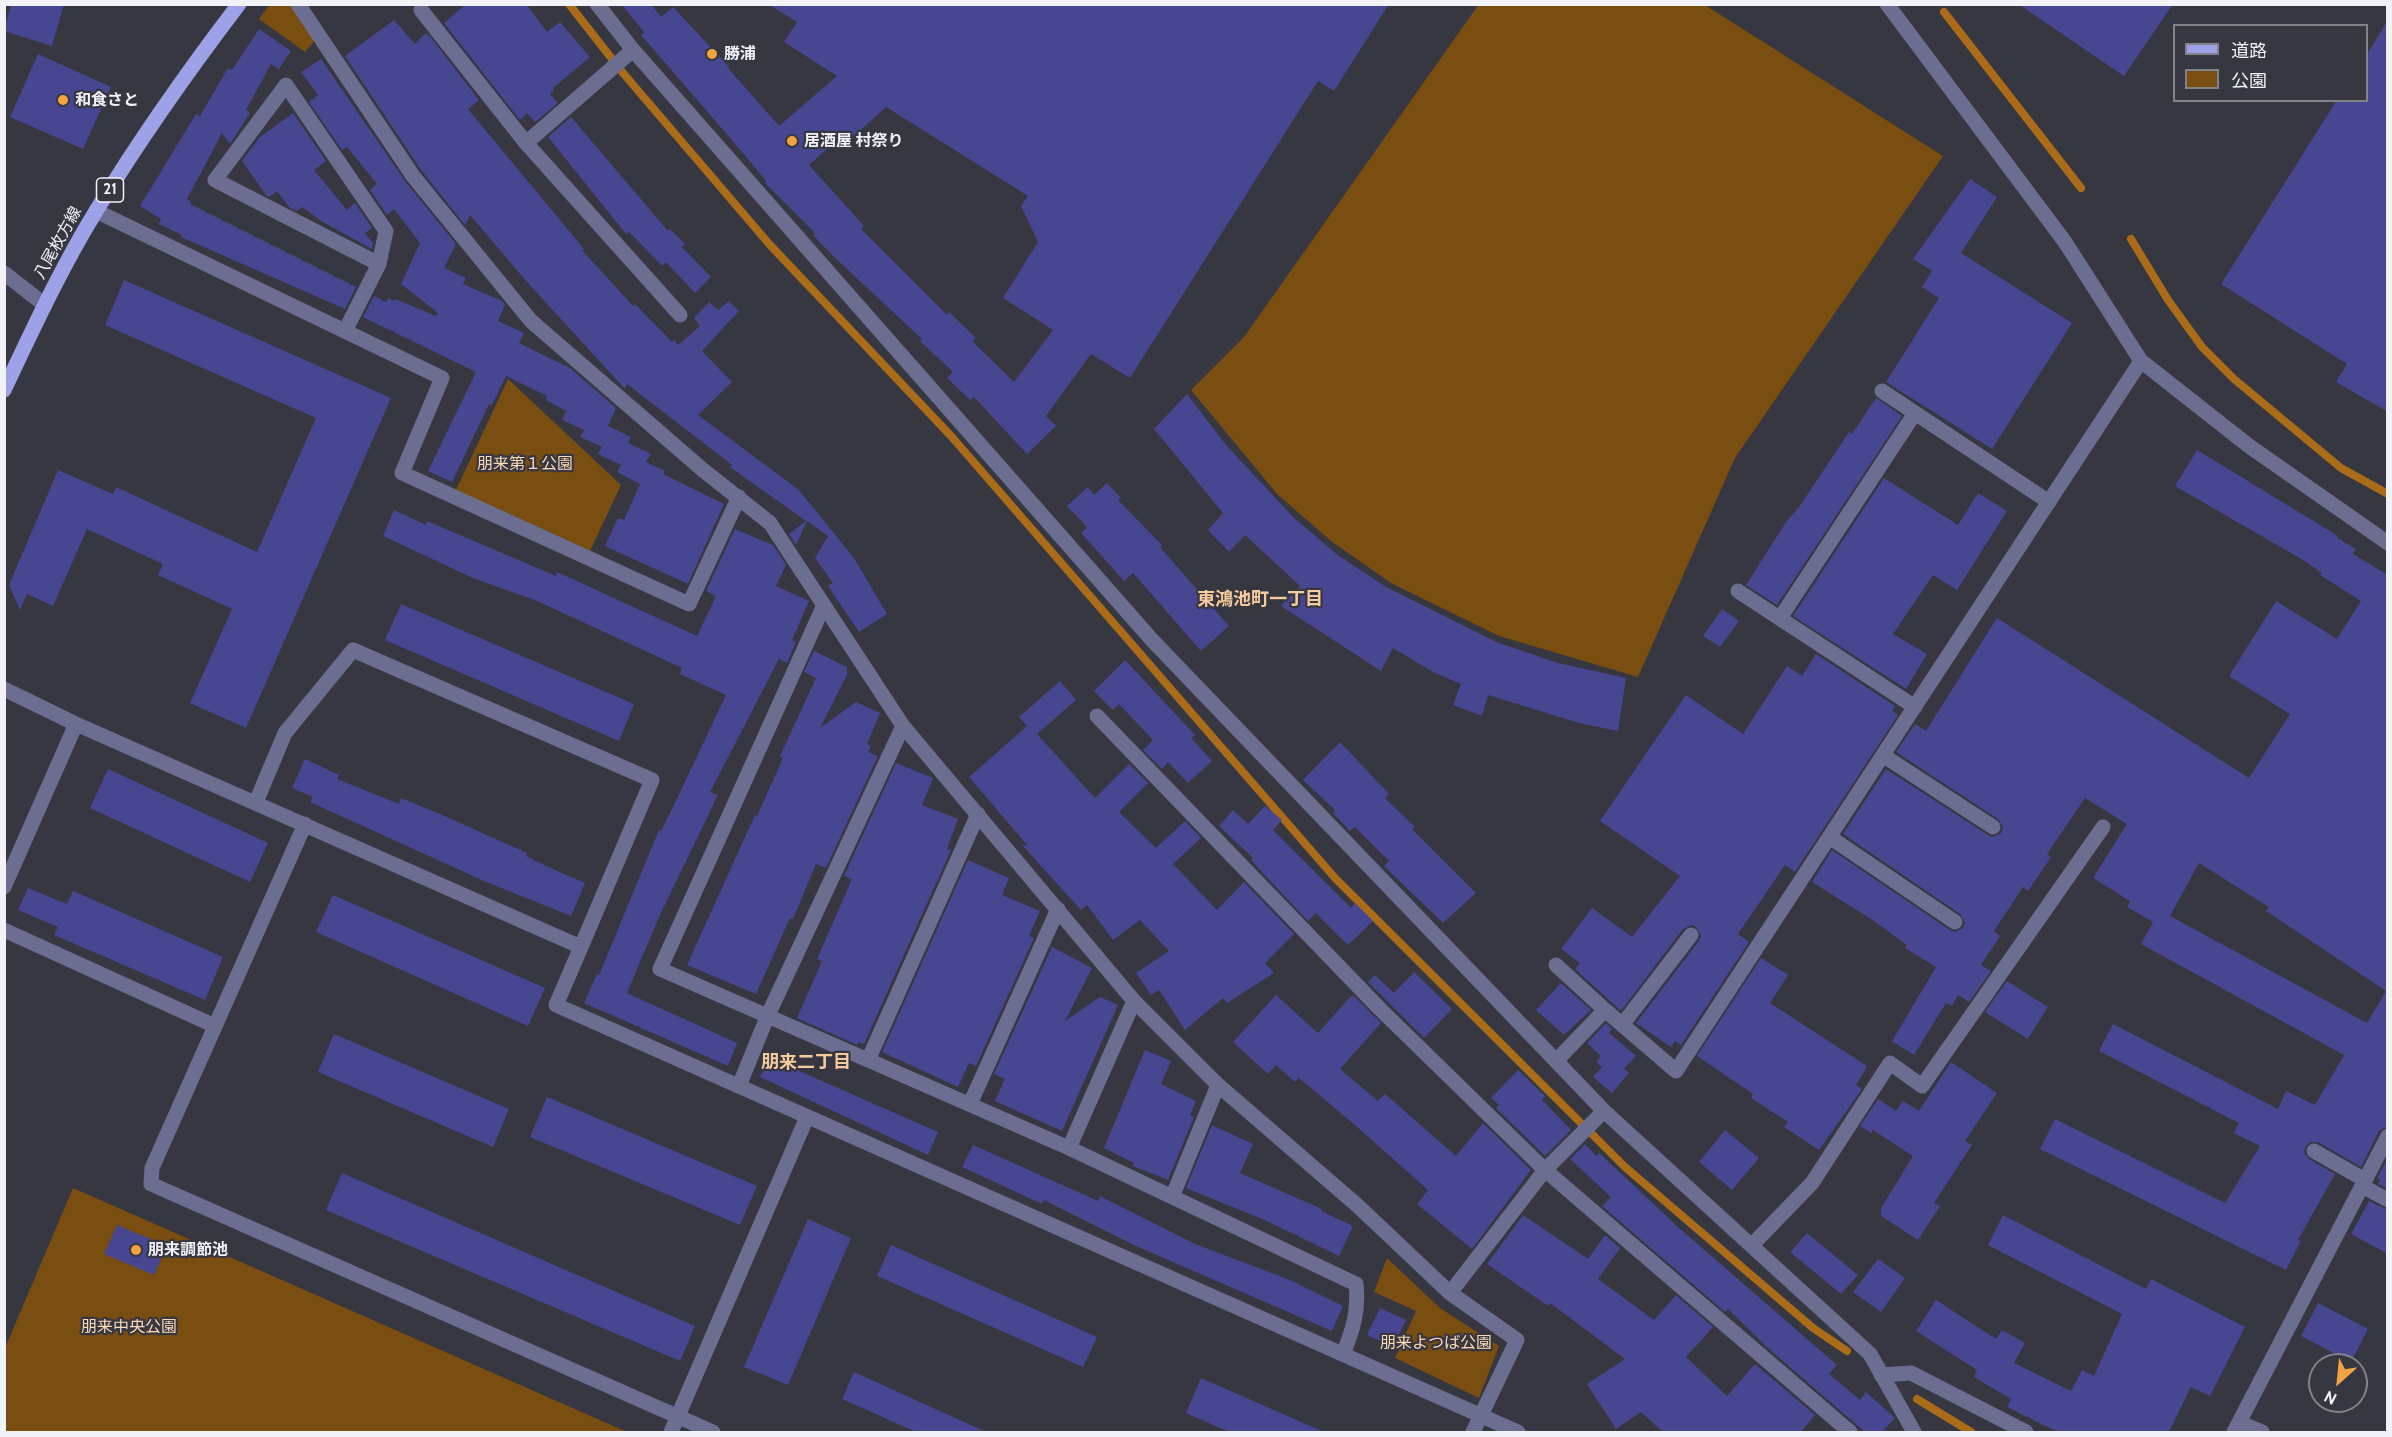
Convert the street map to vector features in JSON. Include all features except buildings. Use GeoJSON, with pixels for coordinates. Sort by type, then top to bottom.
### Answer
{"type":"FeatureCollection","features":[{"type":"Feature","properties":{"kind":"main road","name":"八尾枚方線"},"geometry":{"type":"LineString","coordinates":[[4,390],[45,305],[96,212],[183,78],[239,4]]}},
{"type":"Feature","properties":{"kind":"street"},"geometry":{"type":"LineString","coordinates":[[298,4],[413,176],[531,321],[703,470],[770,523],[903,726],[1134,1001],[1218,1085],[1358,1206],[1450,1293],[1517,1340],[1473,1432]]}},
{"type":"Feature","properties":{"kind":"street"},"geometry":{"type":"LineString","coordinates":[[597,4],[631,51],[1152,640],[1556,1060],[1601,1113],[1752,1245],[1870,1354],[1911,1431]]}},
{"type":"Feature","properties":{"kind":"street"},"geometry":{"type":"LineString","coordinates":[[1887,4],[2065,242],[2141,361],[2249,446],[2388,543]]}},
{"type":"Feature","properties":{"kind":"street"},"geometry":{"type":"LineString","coordinates":[[421,10],[526,142],[680,315]]}},
{"type":"Feature","properties":{"kind":"street"},"geometry":{"type":"LineString","coordinates":[[526,142],[631,51]]}},
{"type":"Feature","properties":{"kind":"street"},"geometry":{"type":"LineString","coordinates":[[345,331],[379,264],[386,231],[286,85],[216,180],[379,264]]}},
{"type":"Feature","properties":{"kind":"street"},"geometry":{"type":"LineString","coordinates":[[96,212],[442,378],[402,473],[688,604],[739,497]]}},
{"type":"Feature","properties":{"kind":"street"},"geometry":{"type":"LineString","coordinates":[[4,273],[45,305]]}},
{"type":"Feature","properties":{"kind":"street"},"geometry":{"type":"LineString","coordinates":[[1556,965],[1676,1071],[1831,838],[2141,361]]}},
{"type":"Feature","properties":{"kind":"street"},"geometry":{"type":"LineString","coordinates":[[1882,391],[2049,502]]}},
{"type":"Feature","properties":{"kind":"street"},"geometry":{"type":"LineString","coordinates":[[1780,618],[1915,413]]}},
{"type":"Feature","properties":{"kind":"street"},"geometry":{"type":"LineString","coordinates":[[1738,591],[1915,708]]}},
{"type":"Feature","properties":{"kind":"street"},"geometry":{"type":"LineString","coordinates":[[824,606],[660,969],[869,1058],[1173,1195],[1356,1284],[1358,1302],[1353,1328],[1343,1354]]}},
{"type":"Feature","properties":{"kind":"street"},"geometry":{"type":"LineString","coordinates":[[256,802],[285,733],[353,650],[652,780],[556,1005],[1518,1432]]}},
{"type":"Feature","properties":{"kind":"street"},"geometry":{"type":"LineString","coordinates":[[4,689],[76,724],[581,947]]}},
{"type":"Feature","properties":{"kind":"street"},"geometry":{"type":"LineString","coordinates":[[1096,716],[1380,1009],[1545,1170],[1850,1432]]}},
{"type":"Feature","properties":{"kind":"street"},"geometry":{"type":"LineString","coordinates":[[4,887],[76,724]]}},
{"type":"Feature","properties":{"kind":"street"},"geometry":{"type":"LineString","coordinates":[[739,1086],[768,1015],[903,726]]}},
{"type":"Feature","properties":{"kind":"street"},"geometry":{"type":"LineString","coordinates":[[1884,756],[1993,827]]}},
{"type":"Feature","properties":{"kind":"street"},"geometry":{"type":"LineString","coordinates":[[869,1058],[978,814]]}},
{"type":"Feature","properties":{"kind":"street"},"geometry":{"type":"LineString","coordinates":[[305,824],[152,1168],[151,1184],[713,1432]]}},
{"type":"Feature","properties":{"kind":"street"},"geometry":{"type":"LineString","coordinates":[[1752,1245],[1812,1183],[1890,1063],[1922,1086],[2103,827]]}},
{"type":"Feature","properties":{"kind":"street"},"geometry":{"type":"LineString","coordinates":[[1831,838],[1955,922]]}},
{"type":"Feature","properties":{"kind":"street"},"geometry":{"type":"LineString","coordinates":[[970,1104],[1058,909]]}},
{"type":"Feature","properties":{"kind":"street"},"geometry":{"type":"LineString","coordinates":[[4,930],[215,1026]]}},
{"type":"Feature","properties":{"kind":"street"},"geometry":{"type":"LineString","coordinates":[[1622,1025],[1691,935]]}},
{"type":"Feature","properties":{"kind":"street"},"geometry":{"type":"LineString","coordinates":[[1069,1148],[1134,1001]]}},
{"type":"Feature","properties":{"kind":"street"},"geometry":{"type":"LineString","coordinates":[[1556,1060],[1605,1010]]}},
{"type":"Feature","properties":{"kind":"street"},"geometry":{"type":"LineString","coordinates":[[1173,1195],[1218,1085]]}},
{"type":"Feature","properties":{"kind":"street"},"geometry":{"type":"LineString","coordinates":[[1450,1293],[1545,1170],[1601,1113]]}},
{"type":"Feature","properties":{"kind":"street"},"geometry":{"type":"LineString","coordinates":[[671,1432],[807,1117]]}},
{"type":"Feature","properties":{"kind":"street"},"geometry":{"type":"LineString","coordinates":[[2262,1432],[2237,1428],[2388,1136]]}},
{"type":"Feature","properties":{"kind":"street"},"geometry":{"type":"LineString","coordinates":[[2314,1151],[2388,1200]]}},
{"type":"Feature","properties":{"kind":"street"},"geometry":{"type":"LineString","coordinates":[[1881,1375],[1911,1372],[2026,1432]]}},
{"type":"Feature","properties":{"kind":"green space"},"geometry":{"type":"Polygon","coordinates":[[[1479,4],[1705,5],[1943,156],[1735,458],[1638,677],[1499,636],[1391,583],[1331,541],[1277,494],[1191,390],[1244,337],[1479,4]]]}},
{"type":"Feature","properties":{"kind":"green space"},"geometry":{"type":"Polygon","coordinates":[[[269,5],[290,5],[316,39],[305,52],[259,19],[269,5]]]}},
{"type":"Feature","properties":{"kind":"green space","name":"朋来第１公園"},"geometry":{"type":"Polygon","coordinates":[[[508,379],[621,485],[590,551],[456,490],[508,379]]]}},
{"type":"Feature","properties":{"kind":"green space","name":"朋来中央公園"},"geometry":{"type":"Polygon","coordinates":[[[73,1188],[627,1432],[5,1432],[5,1348],[73,1188]]]}},
{"type":"Feature","properties":{"kind":"green space","name":"朋来よつば公園"},"geometry":{"type":"Polygon","coordinates":[[[1387,1258],[1440,1308],[1499,1346],[1479,1398],[1395,1358],[1416,1311],[1374,1292],[1387,1258]]]}},
{"type":"Feature","properties":{"kind":"waterway"},"geometry":{"type":"LineString","coordinates":[[569,4],[623,73],[770,245],[951,436],[1335,878],[1625,1167],[1813,1328],[1847,1351]]}},
{"type":"Feature","properties":{"kind":"waterway"},"geometry":{"type":"LineString","coordinates":[[1944,12],[2081,188]]}},
{"type":"Feature","properties":{"kind":"waterway"},"geometry":{"type":"LineString","coordinates":[[2131,239],[2168,300],[2202,347],[2234,379],[2341,468],[2388,494]]}},
{"type":"Feature","properties":{"kind":"waterway"},"geometry":{"type":"LineString","coordinates":[[1917,1399],[1971,1432]]}},
{"type":"Feature","properties":{"kind":"place","name":"勝浦"},"geometry":{"type":"Point","coordinates":[712,54]}},
{"type":"Feature","properties":{"kind":"place","name":"和食さと"},"geometry":{"type":"Point","coordinates":[63,100]}},
{"type":"Feature","properties":{"kind":"place","name":"居酒屋 村祭り"},"geometry":{"type":"Point","coordinates":[792,141]}},
{"type":"Feature","properties":{"kind":"place","name":"朋来調節池"},"geometry":{"type":"Point","coordinates":[136,1250]}},
{"type":"Feature","properties":{"kind":"district","name":"東鴻池町一丁目"},"geometry":{"type":"Point","coordinates":[1260,600]}},
{"type":"Feature","properties":{"kind":"district","name":"朋来二丁目"},"geometry":{"type":"Point","coordinates":[806,1063]}}]}
